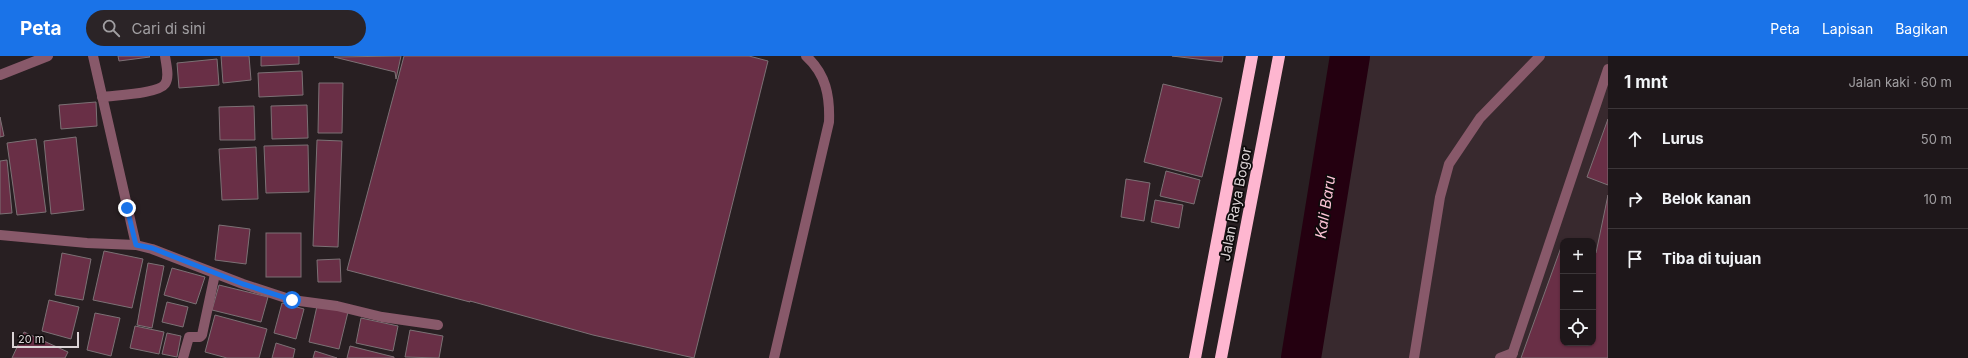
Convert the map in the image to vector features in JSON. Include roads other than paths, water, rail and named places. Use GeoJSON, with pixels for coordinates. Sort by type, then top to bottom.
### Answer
{"type":"FeatureCollection","features":[{"type":"Feature","properties":{"kind":"highway","name":"Jalan Raya Bogor"},"geometry":{"type":"LineString","coordinates":[[1195,358],[1252,56]]}},
{"type":"Feature","properties":{"kind":"highway","name":"Jalan Raya Bogor"},"geometry":{"type":"LineString","coordinates":[[1221,358],[1279,56]]}},
{"type":"Feature","properties":{"kind":"street"},"geometry":{"type":"LineString","coordinates":[[0,75],[48,56]]}},
{"type":"Feature","properties":{"kind":"street"},"geometry":{"type":"LineString","coordinates":[[93,56],[136,245]]}},
{"type":"Feature","properties":{"kind":"street"},"geometry":{"type":"LineString","coordinates":[[102,97],[157,90],[165,84],[167,78],[165,56]]}},
{"type":"Feature","properties":{"kind":"street"},"geometry":{"type":"LineString","coordinates":[[774,358],[830,122],[830,102],[821,73],[806,56]]}},
{"type":"Feature","properties":{"kind":"street"},"geometry":{"type":"LineString","coordinates":[[1414,358],[1440,197],[1449,164],[1480,118],[1540,56]]}},
{"type":"Feature","properties":{"kind":"street"},"geometry":{"type":"LineString","coordinates":[[1500,358],[1512,356],[1608,69]]}},
{"type":"Feature","properties":{"kind":"street"},"geometry":{"type":"LineString","coordinates":[[0,235],[87,243],[136,245],[152,248],[215,274],[292,300],[337,306],[382,317],[438,325]]}},
{"type":"Feature","properties":{"kind":"street"},"geometry":{"type":"LineString","coordinates":[[183,358],[189,337],[200,337],[202,335],[215,274]]}},
{"type":"Feature","properties":{"kind":"waterway","name":"Kali Baru"},"geometry":{"type":"LineString","coordinates":[[1301,358],[1350,56]]}}]}
